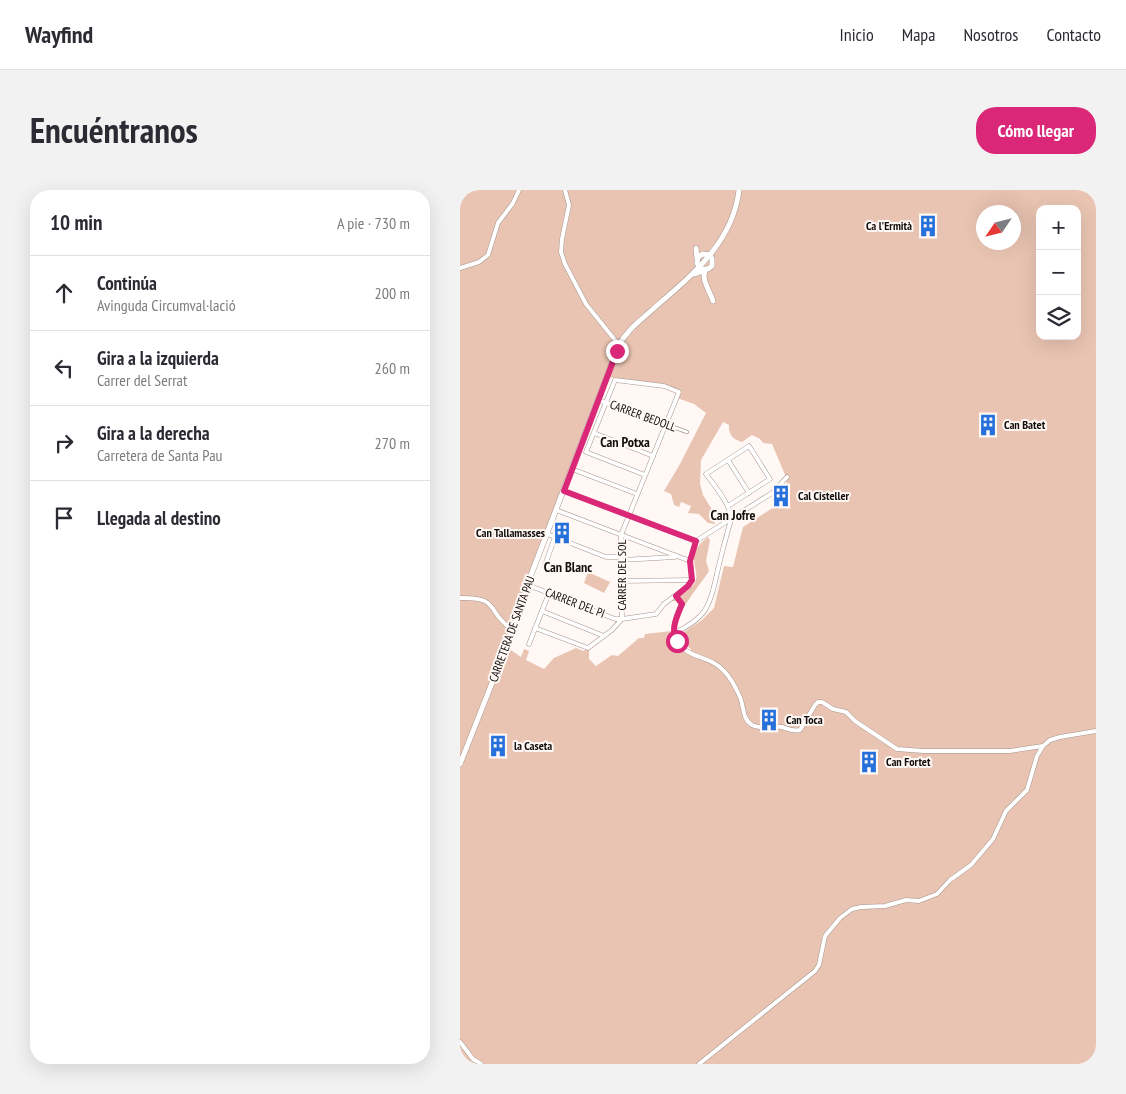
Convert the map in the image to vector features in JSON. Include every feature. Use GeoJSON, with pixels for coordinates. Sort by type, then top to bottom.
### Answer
{"type":"FeatureCollection","features":[{"type":"Feature","properties":{"kind":"main road"},"geometry":{"type":"LineString","coordinates":[[691,275],[718,244],[732,217],[739,190]]}},
{"type":"Feature","properties":{"kind":"main road"},"geometry":{"type":"LineString","coordinates":[[691,275],[709,255]]}},
{"type":"Feature","properties":{"kind":"main road"},"geometry":{"type":"LineString","coordinates":[[699,265],[713,301]]}},
{"type":"Feature","properties":{"kind":"main road","name":"CARRETERA DE SANTA PAU"},"geometry":{"type":"LineString","coordinates":[[460,764],[513,630],[528,585],[619,345],[632,327],[691,275]]}},
{"type":"Feature","properties":{"kind":"street"},"geometry":{"type":"LineString","coordinates":[[460,268],[479,262],[488,254],[498,223],[513,203],[519,190]]}},
{"type":"Feature","properties":{"kind":"street"},"geometry":{"type":"LineString","coordinates":[[565,190],[569,204],[561,252],[565,264],[586,304],[619,345]]}},
{"type":"Feature","properties":{"kind":"street","name":"CARRER DEL SOL"},"geometry":{"type":"LineString","coordinates":[[606,403],[615,380],[664,386],[679,392],[621,535],[622,619]]}},
{"type":"Feature","properties":{"kind":"street","name":"CARRER BEDOLL"},"geometry":{"type":"LineString","coordinates":[[598,400],[687,432]]}},
{"type":"Feature","properties":{"kind":"street"},"geometry":{"type":"LineString","coordinates":[[606,403],[586,452],[645,475]]}},
{"type":"Feature","properties":{"kind":"street"},"geometry":{"type":"LineString","coordinates":[[594,433],[652,456]]}},
{"type":"Feature","properties":{"kind":"street"},"geometry":{"type":"LineString","coordinates":[[674,633],[700,617],[710,603],[730,520],[731,514],[728,506],[706,474],[749,446],[770,479],[728,506]]}},
{"type":"Feature","properties":{"kind":"street"},"geometry":{"type":"LineString","coordinates":[[728,460],[749,493]]}},
{"type":"Feature","properties":{"kind":"street"},"geometry":{"type":"LineString","coordinates":[[572,469],[637,494]]}},
{"type":"Feature","properties":{"kind":"street"},"geometry":{"type":"LineString","coordinates":[[535,628],[588,648],[612,630],[622,619],[656,614],[664,604],[688,586],[692,580],[690,561],[696,541],[772,493],[787,477]]}},
{"type":"Feature","properties":{"kind":"street"},"geometry":{"type":"LineString","coordinates":[[564,491],[696,541]]}},
{"type":"Feature","properties":{"kind":"street"},"geometry":{"type":"LineString","coordinates":[[556,510],[690,561]]}},
{"type":"Feature","properties":{"kind":"street"},"geometry":{"type":"LineString","coordinates":[[547,534],[606,557],[622,559],[678,557]]}},
{"type":"Feature","properties":{"kind":"street"},"geometry":{"type":"LineString","coordinates":[[546,565],[556,537]]}},
{"type":"Feature","properties":{"kind":"street"},"geometry":{"type":"LineString","coordinates":[[622,581],[692,580]]}},
{"type":"Feature","properties":{"kind":"street","name":"CARRER DEL PI"},"geometry":{"type":"LineString","coordinates":[[528,585],[615,619],[622,619]]}},
{"type":"Feature","properties":{"kind":"street"},"geometry":{"type":"LineString","coordinates":[[529,644],[549,593]]}},
{"type":"Feature","properties":{"kind":"street"},"geometry":{"type":"LineString","coordinates":[[676,596],[682,604],[675,624],[675,638],[682,648],[694,656],[712,661],[720,666],[741,698],[745,716],[750,724],[756,727],[779,726],[795,732],[800,730],[818,702],[832,709],[846,712],[855,721],[897,749],[923,751],[1010,751],[1043,746]]}},
{"type":"Feature","properties":{"kind":"street"},"geometry":{"type":"LineString","coordinates":[[460,598],[475,597],[486,600],[491,604],[504,624],[513,630]]}},
{"type":"Feature","properties":{"kind":"street"},"geometry":{"type":"LineString","coordinates":[[542,611],[604,636]]}},
{"type":"Feature","properties":{"kind":"street"},"geometry":{"type":"LineString","coordinates":[[699,1064],[815,971],[819,966],[823,941],[827,932],[840,918],[852,909],[885,906],[906,900],[918,901],[937,894],[950,880],[964,870],[993,839],[1008,808],[1027,790],[1037,756],[1043,746],[1050,740],[1060,737],[1096,731]]}},
{"type":"Feature","properties":{"kind":"street"},"geometry":{"type":"LineString","coordinates":[[460,1042],[473,1059],[481,1064]]}},
{"type":"Feature","properties":{"kind":"shaded area"},"geometry":{"type":"Polygon","coordinates":[[[460,190],[1096,190],[1096,1064],[460,1064],[460,190]],[[607,377],[505,646],[521,657],[524,649],[529,651],[526,660],[544,669],[554,658],[576,648],[584,651],[586,649],[589,650],[589,659],[596,666],[612,655],[618,656],[639,638],[644,638],[645,634],[672,631],[680,605],[677,601],[672,601],[694,584],[696,574],[694,557],[700,544],[708,537],[710,540],[706,561],[709,571],[686,604],[675,630],[679,642],[690,652],[691,649],[678,636],[702,620],[714,608],[724,566],[733,567],[743,527],[782,502],[787,486],[786,477],[772,444],[763,443],[752,435],[742,442],[739,441],[733,438],[729,425],[723,422],[701,460],[700,484],[703,495],[711,508],[715,524],[708,523],[699,514],[688,513],[691,506],[681,502],[679,507],[674,505],[671,494],[664,491],[706,413],[694,404],[677,398],[679,393],[664,384],[607,377]]]}},
{"type":"Feature","properties":{"kind":"shaded area"},"geometry":{"type":"Polygon","coordinates":[[[588,572],[610,582],[604,593],[584,583],[588,572]]]}},
{"type":"Feature","properties":{"kind":"place","name":"Ca l'Ermità"},"geometry":{"type":"Point","coordinates":[928,226]}},
{"type":"Feature","properties":{"kind":"place","name":"Can Batet"},"geometry":{"type":"Point","coordinates":[988,425]}},
{"type":"Feature","properties":{"kind":"place","name":"Cal Cisteller"},"geometry":{"type":"Point","coordinates":[781,496]}},
{"type":"Feature","properties":{"kind":"place","name":"Can Tallamasses"},"geometry":{"type":"Point","coordinates":[562,533]}},
{"type":"Feature","properties":{"kind":"place","name":"Can Toca"},"geometry":{"type":"Point","coordinates":[769,720]}},
{"type":"Feature","properties":{"kind":"place","name":"la Caseta"},"geometry":{"type":"Point","coordinates":[498,746]}},
{"type":"Feature","properties":{"kind":"place","name":"Can Fortet"},"geometry":{"type":"Point","coordinates":[869,762]}},
{"type":"Feature","properties":{"kind":"district","name":"Can Potxa"},"geometry":{"type":"Point","coordinates":[625,442]}},
{"type":"Feature","properties":{"kind":"district","name":"Can Jofre"},"geometry":{"type":"Point","coordinates":[733,515]}},
{"type":"Feature","properties":{"kind":"district","name":"Can Blanc"},"geometry":{"type":"Point","coordinates":[568,567]}},
{"type":"Feature","properties":{"kind":"route"},"geometry":{"type":"LineString","coordinates":[[617,351],[564,491],[696,541],[690,561],[693,576],[691,583],[676,596],[682,604],[675,624],[674,633],[677,641]]}}]}
